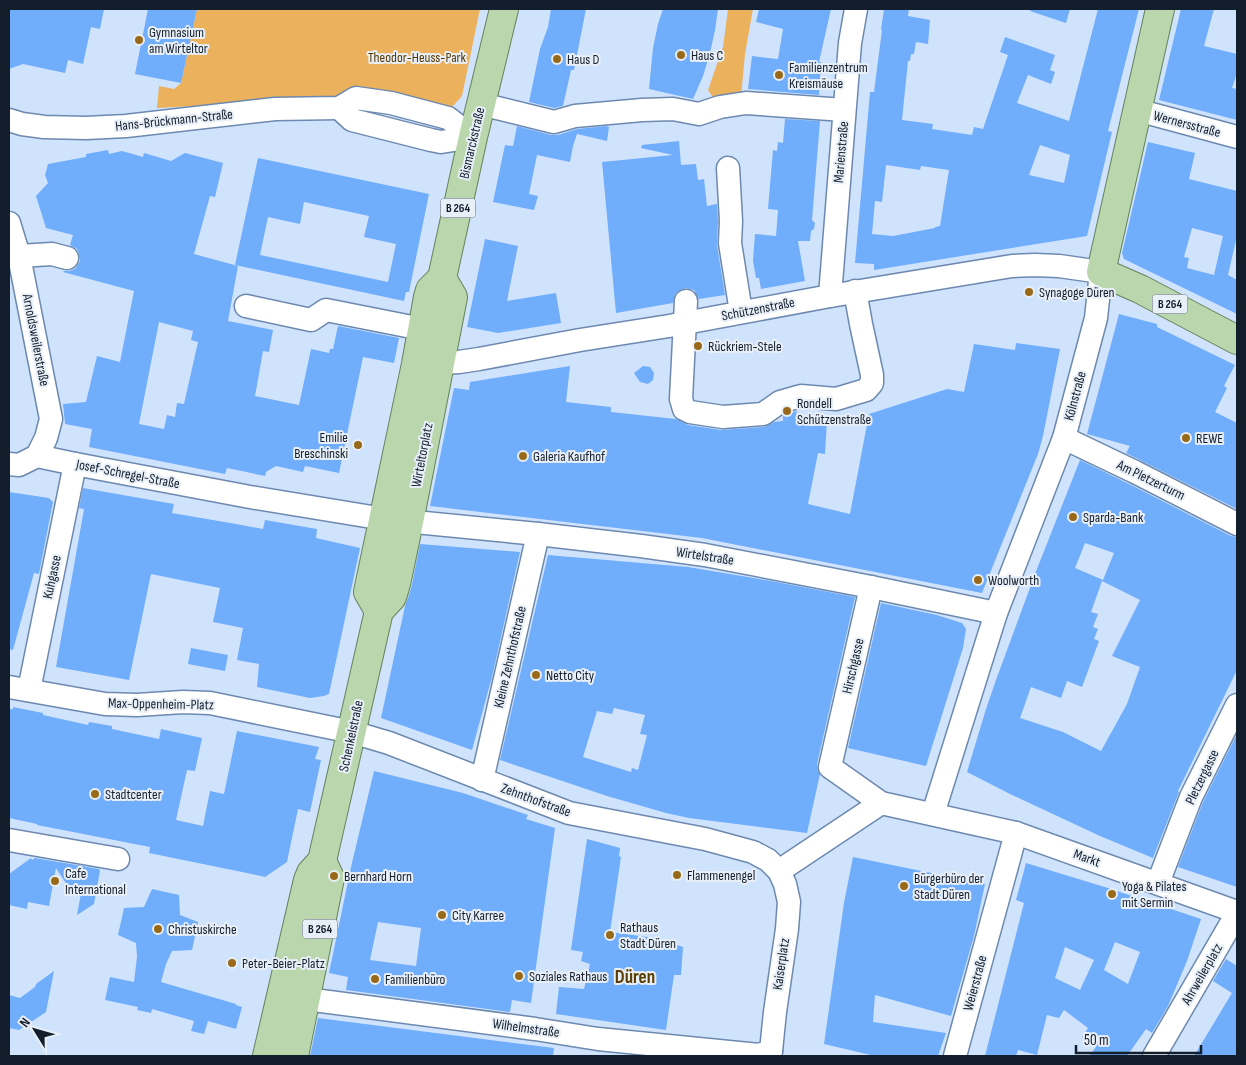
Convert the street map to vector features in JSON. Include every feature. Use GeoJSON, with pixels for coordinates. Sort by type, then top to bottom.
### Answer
{"type":"FeatureCollection","features":[{"type":"Feature","properties":{"kind":"main road","name":"Bismarckstraße"},"geometry":{"type":"LineString","coordinates":[[428,364],[422,329],[430,290],[442,278],[504,9]]}},
{"type":"Feature","properties":{"kind":"main road","name":"Kölnstraße"},"geometry":{"type":"LineString","coordinates":[[1101,272],[1160,9]]}},
{"type":"Feature","properties":{"kind":"main road","name":"B 264"},"geometry":{"type":"LineString","coordinates":[[1101,272],[1140,289],[1237,340]]}},
{"type":"Feature","properties":{"kind":"main road","name":"B 264"},"geometry":{"type":"LineString","coordinates":[[428,364],[453,297],[442,278]]}},
{"type":"Feature","properties":{"kind":"main road","name":"Wirteltorplatz"},"geometry":{"type":"LineString","coordinates":[[397,521],[428,364]]}},
{"type":"Feature","properties":{"kind":"main road","name":"Schenkelstraße"},"geometry":{"type":"LineString","coordinates":[[294,1056],[294,997],[308,880],[311,873],[322,861],[379,611],[368,592],[397,521]]}},
{"type":"Feature","properties":{"kind":"main road","name":"Schenkelstraße"},"geometry":{"type":"LineString","coordinates":[[268,1056],[294,997]]}},
{"type":"Feature","properties":{"kind":"street","name":"Marienstraße"},"geometry":{"type":"LineString","coordinates":[[830,296],[850,43],[856,9]]}},
{"type":"Feature","properties":{"kind":"street"},"geometry":{"type":"LineString","coordinates":[[481,104],[554,122],[575,116],[642,110],[673,109],[699,114],[720,107],[746,103],[844,110]]}},
{"type":"Feature","properties":{"kind":"street","name":"Hans-Brückmann-Straße"},"geometry":{"type":"LineString","coordinates":[[9,120],[34,126],[86,128],[126,126],[275,109],[339,108],[352,120],[441,142],[473,137]]}},
{"type":"Feature","properties":{"kind":"street","name":"Wernersstraße"},"geometry":{"type":"LineString","coordinates":[[1137,110],[1237,137]]}},
{"type":"Feature","properties":{"kind":"street"},"geometry":{"type":"LineString","coordinates":[[728,168],[730,243],[741,312]]}},
{"type":"Feature","properties":{"kind":"street","name":"Arnoldsweilerstraße"},"geometry":{"type":"LineString","coordinates":[[9,223],[20,256],[51,420],[46,438],[37,456]]}},
{"type":"Feature","properties":{"kind":"street"},"geometry":{"type":"LineString","coordinates":[[20,256],[52,254],[67,258]]}},
{"type":"Feature","properties":{"kind":"street","name":"Schützenstraße"},"geometry":{"type":"LineString","coordinates":[[428,364],[479,359],[580,340],[681,313],[741,312],[1012,266],[1059,266],[1101,272]]}},
{"type":"Feature","properties":{"kind":"street","name":"Kölnstraße"},"geometry":{"type":"LineString","coordinates":[[932,814],[996,613],[1064,438],[1096,318],[1101,272]]}},
{"type":"Feature","properties":{"kind":"street"},"geometry":{"type":"LineString","coordinates":[[681,313],[681,399],[684,409],[690,412],[723,417],[763,414],[780,402],[801,396],[836,398],[866,390],[872,383],[855,292]]}},
{"type":"Feature","properties":{"kind":"street"},"geometry":{"type":"LineString","coordinates":[[246,306],[311,320],[326,310],[422,329]]}},
{"type":"Feature","properties":{"kind":"street","name":"Am Pletzerturm"},"geometry":{"type":"LineString","coordinates":[[1064,438],[1237,524]]}},
{"type":"Feature","properties":{"kind":"street"},"geometry":{"type":"LineString","coordinates":[[9,464],[19,465],[37,456]]}},
{"type":"Feature","properties":{"kind":"street","name":"Josef-Schregel-Straße"},"geometry":{"type":"LineString","coordinates":[[37,456],[250,497],[397,521]]}},
{"type":"Feature","properties":{"kind":"street","name":"Kuhgasse"},"geometry":{"type":"LineString","coordinates":[[19,688],[75,464]]}},
{"type":"Feature","properties":{"kind":"street","name":"Wirtelstraße"},"geometry":{"type":"LineString","coordinates":[[397,521],[538,534],[705,555],[996,613]]}},
{"type":"Feature","properties":{"kind":"street","name":"Kleine Zehnthofstraße"},"geometry":{"type":"LineString","coordinates":[[482,780],[538,534]]}},
{"type":"Feature","properties":{"kind":"street","name":"Hirschgasse"},"geometry":{"type":"LineString","coordinates":[[835,744],[871,587]]}},
{"type":"Feature","properties":{"kind":"street","name":"Max-Oppenheim-Platz"},"geometry":{"type":"LineString","coordinates":[[19,688],[105,704],[137,705],[210,702],[352,732]]}},
{"type":"Feature","properties":{"kind":"street","name":"Pletzergasse"},"geometry":{"type":"LineString","coordinates":[[1158,883],[1191,797],[1235,714]]}},
{"type":"Feature","properties":{"kind":"street","name":"Zehnthofstraße"},"geometry":{"type":"LineString","coordinates":[[352,732],[389,744],[569,813],[705,839],[753,852],[768,860],[779,871]]}},
{"type":"Feature","properties":{"kind":"street","name":"Markt"},"geometry":{"type":"LineString","coordinates":[[835,744],[830,767],[881,803],[1016,833],[1237,912]]}},
{"type":"Feature","properties":{"kind":"street"},"geometry":{"type":"LineString","coordinates":[[779,871],[881,803]]}},
{"type":"Feature","properties":{"kind":"street","name":"Weierstraße"},"geometry":{"type":"LineString","coordinates":[[955,1056],[1016,833]]}},
{"type":"Feature","properties":{"kind":"street"},"geometry":{"type":"LineString","coordinates":[[9,840],[118,859]]}},
{"type":"Feature","properties":{"kind":"street","name":"Kaiserplatz"},"geometry":{"type":"LineString","coordinates":[[774,1054],[780,972],[789,902],[786,884],[779,871]]}},
{"type":"Feature","properties":{"kind":"street","name":"Ahrweilerplatz"},"geometry":{"type":"LineString","coordinates":[[1154,1056],[1232,922],[1237,920]]}},
{"type":"Feature","properties":{"kind":"street","name":"Wilhelmstraße"},"geometry":{"type":"LineString","coordinates":[[294,997],[439,1011],[597,1047],[759,1055],[774,1054]]}},
{"type":"Feature","properties":{"kind":"green space","name":"Theodor-Heuss-Park"},"geometry":{"type":"Polygon","coordinates":[[[197,9],[480,9],[462,96],[452,107],[445,110],[268,102],[157,108],[159,86],[174,89],[181,83],[197,9]]]}},
{"type":"Feature","properties":{"kind":"green space"},"geometry":{"type":"Polygon","coordinates":[[[728,9],[753,9],[745,54],[741,96],[716,102],[708,90],[723,47],[728,9]]]}},
{"type":"Feature","properties":{"kind":"building"},"geometry":{"type":"Polygon","coordinates":[[[9,9],[104,9],[100,29],[91,27],[83,64],[68,60],[65,73],[23,64],[9,69],[9,9]]]}},
{"type":"Feature","properties":{"kind":"building"},"geometry":{"type":"Polygon","coordinates":[[[148,9],[197,9],[181,83],[135,74],[148,9]]]}},
{"type":"Feature","properties":{"kind":"building","name":"Haus D"},"geometry":{"type":"Polygon","coordinates":[[[551,9],[586,9],[574,70],[571,70],[563,106],[554,108],[529,102],[551,9]]]}},
{"type":"Feature","properties":{"kind":"building","name":"Haus C"},"geometry":{"type":"Polygon","coordinates":[[[663,9],[718,9],[710,53],[693,99],[649,89],[653,48],[663,9]]]}},
{"type":"Feature","properties":{"kind":"building"},"geometry":{"type":"Polygon","coordinates":[[[759,9],[831,9],[819,62],[821,62],[819,95],[748,89],[752,56],[778,59],[783,29],[756,22],[759,9]]]}},
{"type":"Feature","properties":{"kind":"building"},"geometry":{"type":"Polygon","coordinates":[[[884,9],[909,9],[908,16],[930,20],[928,44],[916,42],[914,54],[911,54],[910,61],[908,61],[902,120],[933,124],[932,129],[972,135],[974,127],[983,129],[1008,55],[1000,52],[1005,37],[1055,55],[1050,70],[1055,72],[1051,84],[1028,75],[1017,103],[1069,121],[1098,9],[1139,9],[1108,131],[1112,132],[1087,236],[874,270],[874,264],[855,263],[870,92],[874,92],[884,9]],[[1040,145],[1029,175],[1064,183],[1070,155],[1040,145]],[[886,165],[882,202],[875,201],[872,234],[893,236],[940,226],[949,170],[921,166],[920,170],[886,165]]]}},
{"type":"Feature","properties":{"kind":"building"},"geometry":{"type":"Polygon","coordinates":[[[1030,9],[1070,9],[1066,23],[1030,11],[1030,9]]]}},
{"type":"Feature","properties":{"kind":"building"},"geometry":{"type":"Polygon","coordinates":[[[1181,9],[1214,9],[1204,46],[1237,54],[1237,73],[1232,88],[1237,89],[1237,120],[1159,100],[1181,9]]]}},
{"type":"Feature","properties":{"kind":"building"},"geometry":{"type":"Polygon","coordinates":[[[785,119],[820,121],[812,220],[815,223],[814,229],[811,231],[810,241],[798,241],[805,281],[761,289],[759,278],[756,278],[753,261],[755,234],[776,236],[778,210],[768,209],[773,150],[777,151],[778,142],[783,143],[785,119]]]}},
{"type":"Feature","properties":{"kind":"building"},"geometry":{"type":"Polygon","coordinates":[[[517,126],[551,135],[558,135],[577,129],[609,127],[607,141],[577,134],[570,162],[537,155],[529,194],[538,196],[534,210],[493,202],[505,145],[513,146],[517,126]]]}},
{"type":"Feature","properties":{"kind":"building"},"geometry":{"type":"Polygon","coordinates":[[[679,141],[681,165],[696,164],[698,180],[704,179],[707,206],[717,204],[717,245],[725,295],[699,299],[694,290],[686,288],[675,294],[673,303],[616,313],[602,162],[673,155],[641,148],[642,145],[679,141]]]}},
{"type":"Feature","properties":{"kind":"building"},"geometry":{"type":"Polygon","coordinates":[[[1148,142],[1195,153],[1189,179],[1237,191],[1237,236],[1228,275],[1237,280],[1237,314],[1124,259],[1122,253],[1148,142]],[[1192,228],[1184,257],[1189,258],[1187,268],[1214,275],[1223,236],[1192,228]]]}},
{"type":"Feature","properties":{"kind":"building"},"geometry":{"type":"Polygon","coordinates":[[[108,150],[109,154],[122,151],[143,157],[144,153],[171,161],[185,153],[223,163],[215,197],[210,196],[194,254],[238,266],[228,321],[273,330],[269,352],[263,351],[255,396],[299,405],[311,349],[329,353],[330,349],[333,349],[338,326],[399,338],[394,363],[363,357],[339,473],[305,466],[303,472],[276,466],[266,472],[265,476],[227,468],[225,474],[89,447],[92,429],[65,424],[63,404],[86,402],[97,356],[120,362],[134,291],[63,272],[76,268],[80,261],[77,249],[70,245],[73,235],[46,228],[36,196],[48,183],[45,175],[48,164],[86,157],[86,154],[108,150]],[[159,322],[139,424],[164,429],[167,415],[175,417],[177,403],[184,404],[198,342],[191,340],[193,331],[159,322]]]}},
{"type":"Feature","properties":{"kind":"building"},"geometry":{"type":"Polygon","coordinates":[[[258,158],[429,194],[409,292],[406,292],[404,301],[235,265],[258,158]],[[304,202],[300,224],[268,217],[260,255],[388,282],[396,244],[364,237],[369,216],[304,202]]]}},
{"type":"Feature","properties":{"kind":"building"},"geometry":{"type":"Polygon","coordinates":[[[485,239],[518,246],[507,301],[556,293],[561,323],[498,333],[467,327],[485,239]]]}},
{"type":"Feature","properties":{"kind":"building"},"geometry":{"type":"Polygon","coordinates":[[[1119,314],[1157,324],[1157,327],[1235,365],[1224,386],[1227,388],[1215,412],[1237,423],[1237,509],[1126,453],[1130,446],[1087,434],[1119,314]]]}},
{"type":"Feature","properties":{"kind":"building"},"geometry":{"type":"Polygon","coordinates":[[[1016,343],[1060,349],[1038,454],[982,593],[702,538],[430,506],[454,388],[469,390],[470,382],[570,366],[566,402],[611,407],[611,412],[676,419],[688,425],[721,430],[764,427],[774,422],[783,421],[783,416],[797,411],[795,419],[806,417],[805,425],[827,421],[825,454],[818,453],[808,504],[850,514],[869,414],[947,389],[964,392],[974,344],[1015,350],[1016,343]]]}},
{"type":"Feature","properties":{"kind":"building"},"geometry":{"type":"Polygon","coordinates":[[[643,366],[650,367],[654,373],[653,380],[648,384],[640,382],[634,373],[643,366]]]}},
{"type":"Feature","properties":{"kind":"building"},"geometry":{"type":"Polygon","coordinates":[[[1080,460],[1231,536],[1237,537],[1237,670],[1178,791],[1153,858],[1100,836],[967,772],[986,709],[1035,574],[1080,460]],[[1085,543],[1075,568],[1103,580],[1114,553],[1085,543]],[[1102,581],[1091,612],[1098,614],[1093,627],[1098,629],[1094,639],[1099,641],[1082,687],[1067,681],[1061,698],[1031,687],[1020,718],[1063,732],[1101,751],[1127,704],[1140,667],[1112,656],[1140,600],[1102,581]]]}},
{"type":"Feature","properties":{"kind":"building"},"geometry":{"type":"Polygon","coordinates":[[[83,488],[174,504],[172,513],[263,529],[265,520],[317,529],[316,538],[360,548],[329,694],[310,698],[257,687],[259,664],[237,660],[243,628],[213,622],[220,588],[151,574],[129,680],[56,667],[84,509],[79,508],[83,488]]]}},
{"type":"Feature","properties":{"kind":"building"},"geometry":{"type":"Polygon","coordinates":[[[9,492],[49,498],[53,502],[39,574],[34,573],[13,650],[9,649],[9,492]]]}},
{"type":"Feature","properties":{"kind":"building"},"geometry":{"type":"Polygon","coordinates":[[[420,544],[520,552],[492,677],[472,750],[381,718],[420,544]]]}},
{"type":"Feature","properties":{"kind":"building"},"geometry":{"type":"Polygon","coordinates":[[[548,555],[688,567],[855,597],[817,764],[820,774],[807,833],[689,818],[666,813],[607,796],[500,760],[548,555]],[[614,708],[612,714],[597,711],[583,757],[631,772],[632,768],[638,770],[647,735],[640,734],[645,715],[614,708]]]}},
{"type":"Feature","properties":{"kind":"building"},"geometry":{"type":"Polygon","coordinates":[[[881,603],[937,615],[962,623],[966,629],[963,648],[926,766],[848,748],[881,603]]]}},
{"type":"Feature","properties":{"kind":"building"},"geometry":{"type":"Polygon","coordinates":[[[191,648],[228,655],[225,671],[188,664],[191,648]]]}},
{"type":"Feature","properties":{"kind":"building"},"geometry":{"type":"Polygon","coordinates":[[[13,707],[88,725],[89,722],[112,726],[112,729],[159,739],[161,729],[202,738],[195,771],[187,770],[176,820],[203,826],[210,791],[224,794],[237,731],[319,747],[315,759],[321,760],[310,812],[298,809],[287,862],[265,877],[149,853],[150,847],[9,818],[9,709],[13,709],[13,707]]]}},
{"type":"Feature","properties":{"kind":"building"},"geometry":{"type":"Polygon","coordinates":[[[1237,734],[1237,887],[1178,867],[1203,802],[1237,734]]]}},
{"type":"Feature","properties":{"kind":"building","name":"City Karree"},"geometry":{"type":"Polygon","coordinates":[[[374,771],[463,793],[528,815],[526,819],[555,828],[531,1003],[512,1000],[510,1012],[346,990],[348,977],[329,973],[351,867],[374,771]],[[378,922],[370,960],[416,966],[421,928],[378,922]]]}},
{"type":"Feature","properties":{"kind":"building","name":"Rathaus Stadt Düren"},"geometry":{"type":"Polygon","coordinates":[[[587,839],[620,848],[619,856],[621,857],[610,932],[662,939],[683,947],[681,975],[674,975],[666,1030],[556,1014],[559,987],[584,989],[590,964],[581,961],[583,952],[571,950],[587,839]]]}},
{"type":"Feature","properties":{"kind":"building"},"geometry":{"type":"Polygon","coordinates":[[[853,857],[985,884],[974,936],[951,1016],[875,995],[873,1022],[946,1033],[938,1056],[875,1056],[824,1044],[844,903],[853,857]]]}},
{"type":"Feature","properties":{"kind":"building"},"geometry":{"type":"Polygon","coordinates":[[[31,858],[32,860],[35,858],[99,869],[94,904],[77,915],[81,893],[71,891],[56,868],[49,906],[28,902],[27,909],[9,905],[9,874],[31,858]]]}},
{"type":"Feature","properties":{"kind":"building"},"geometry":{"type":"Polygon","coordinates":[[[1026,863],[1201,919],[1187,961],[1168,1006],[1152,1033],[1146,1029],[1127,1056],[1089,1056],[1096,1047],[1082,1037],[1088,1028],[1064,1010],[1059,1018],[1047,1015],[1037,1055],[1018,1050],[1016,1056],[985,1056],[1024,903],[1016,900],[1026,863]],[[1115,942],[1104,970],[1128,984],[1140,952],[1115,942]],[[1065,947],[1055,978],[1080,990],[1094,960],[1065,947]]]}},
{"type":"Feature","properties":{"kind":"building"},"geometry":{"type":"Polygon","coordinates":[[[152,889],[179,895],[180,915],[198,922],[192,950],[172,951],[161,982],[242,1007],[236,1029],[208,1021],[204,1034],[191,1031],[194,1021],[152,1009],[151,1013],[137,1010],[138,1007],[105,1000],[110,977],[134,982],[137,957],[136,943],[118,935],[124,908],[144,907],[152,889]]]}},
{"type":"Feature","properties":{"kind":"building"},"geometry":{"type":"Polygon","coordinates":[[[1226,959],[1237,966],[1237,1056],[1194,1056],[1232,993],[1213,981],[1226,959]]]}},
{"type":"Feature","properties":{"kind":"building"},"geometry":{"type":"Polygon","coordinates":[[[54,971],[46,1012],[19,1030],[9,1028],[9,995],[20,998],[54,971]]]}},
{"type":"Feature","properties":{"kind":"building"},"geometry":{"type":"Polygon","coordinates":[[[318,1018],[554,1048],[553,1056],[310,1056],[318,1018]]]}},
{"type":"Feature","properties":{"kind":"place","name":"Gymnasium am Wirteltor"},"geometry":{"type":"Point","coordinates":[139,40]}},
{"type":"Feature","properties":{"kind":"place","name":"Haus C"},"geometry":{"type":"Point","coordinates":[681,55]}},
{"type":"Feature","properties":{"kind":"place","name":"Haus D"},"geometry":{"type":"Point","coordinates":[557,59]}},
{"type":"Feature","properties":{"kind":"place","name":"Familienzentrum Kreismäuse"},"geometry":{"type":"Point","coordinates":[779,75]}},
{"type":"Feature","properties":{"kind":"place","name":"Synagoge Düren"},"geometry":{"type":"Point","coordinates":[1029,292]}},
{"type":"Feature","properties":{"kind":"place","name":"Rückriem-Stele"},"geometry":{"type":"Point","coordinates":[698,346]}},
{"type":"Feature","properties":{"kind":"place","name":"Rondell Schützenstraße"},"geometry":{"type":"Point","coordinates":[787,411]}},
{"type":"Feature","properties":{"kind":"place","name":"REWE"},"geometry":{"type":"Point","coordinates":[1186,438]}},
{"type":"Feature","properties":{"kind":"place","name":"Emilie Breschinski"},"geometry":{"type":"Point","coordinates":[358,445]}},
{"type":"Feature","properties":{"kind":"place","name":"Galeria Kaufhof"},"geometry":{"type":"Point","coordinates":[523,456]}},
{"type":"Feature","properties":{"kind":"place","name":"Sparda-Bank"},"geometry":{"type":"Point","coordinates":[1073,517]}},
{"type":"Feature","properties":{"kind":"place","name":"Woolworth"},"geometry":{"type":"Point","coordinates":[978,580]}},
{"type":"Feature","properties":{"kind":"place","name":"Netto City"},"geometry":{"type":"Point","coordinates":[536,675]}},
{"type":"Feature","properties":{"kind":"place","name":"Stadtcenter"},"geometry":{"type":"Point","coordinates":[95,794]}},
{"type":"Feature","properties":{"kind":"place","name":"Flammenengel"},"geometry":{"type":"Point","coordinates":[677,875]}},
{"type":"Feature","properties":{"kind":"place","name":"Bernhard Horn"},"geometry":{"type":"Point","coordinates":[334,876]}},
{"type":"Feature","properties":{"kind":"place","name":"Cafe International"},"geometry":{"type":"Point","coordinates":[55,881]}},
{"type":"Feature","properties":{"kind":"place","name":"Bürgerbüro der Stadt Düren"},"geometry":{"type":"Point","coordinates":[904,886]}},
{"type":"Feature","properties":{"kind":"place","name":"Yoga & Pilates mit Sermin"},"geometry":{"type":"Point","coordinates":[1112,894]}},
{"type":"Feature","properties":{"kind":"place","name":"City Karree"},"geometry":{"type":"Point","coordinates":[442,915]}},
{"type":"Feature","properties":{"kind":"place","name":"Christuskirche"},"geometry":{"type":"Point","coordinates":[158,929]}},
{"type":"Feature","properties":{"kind":"place","name":"Rathaus Stadt Düren"},"geometry":{"type":"Point","coordinates":[610,935]}},
{"type":"Feature","properties":{"kind":"place","name":"Peter-Beier-Platz"},"geometry":{"type":"Point","coordinates":[232,963]}},
{"type":"Feature","properties":{"kind":"place","name":"Soziales Rathaus"},"geometry":{"type":"Point","coordinates":[519,976]}},
{"type":"Feature","properties":{"kind":"place","name":"Familienbüro"},"geometry":{"type":"Point","coordinates":[375,979]}},
{"type":"Feature","properties":{"kind":"district","name":"Düren"},"geometry":{"type":"Point","coordinates":[635,977]}}]}
